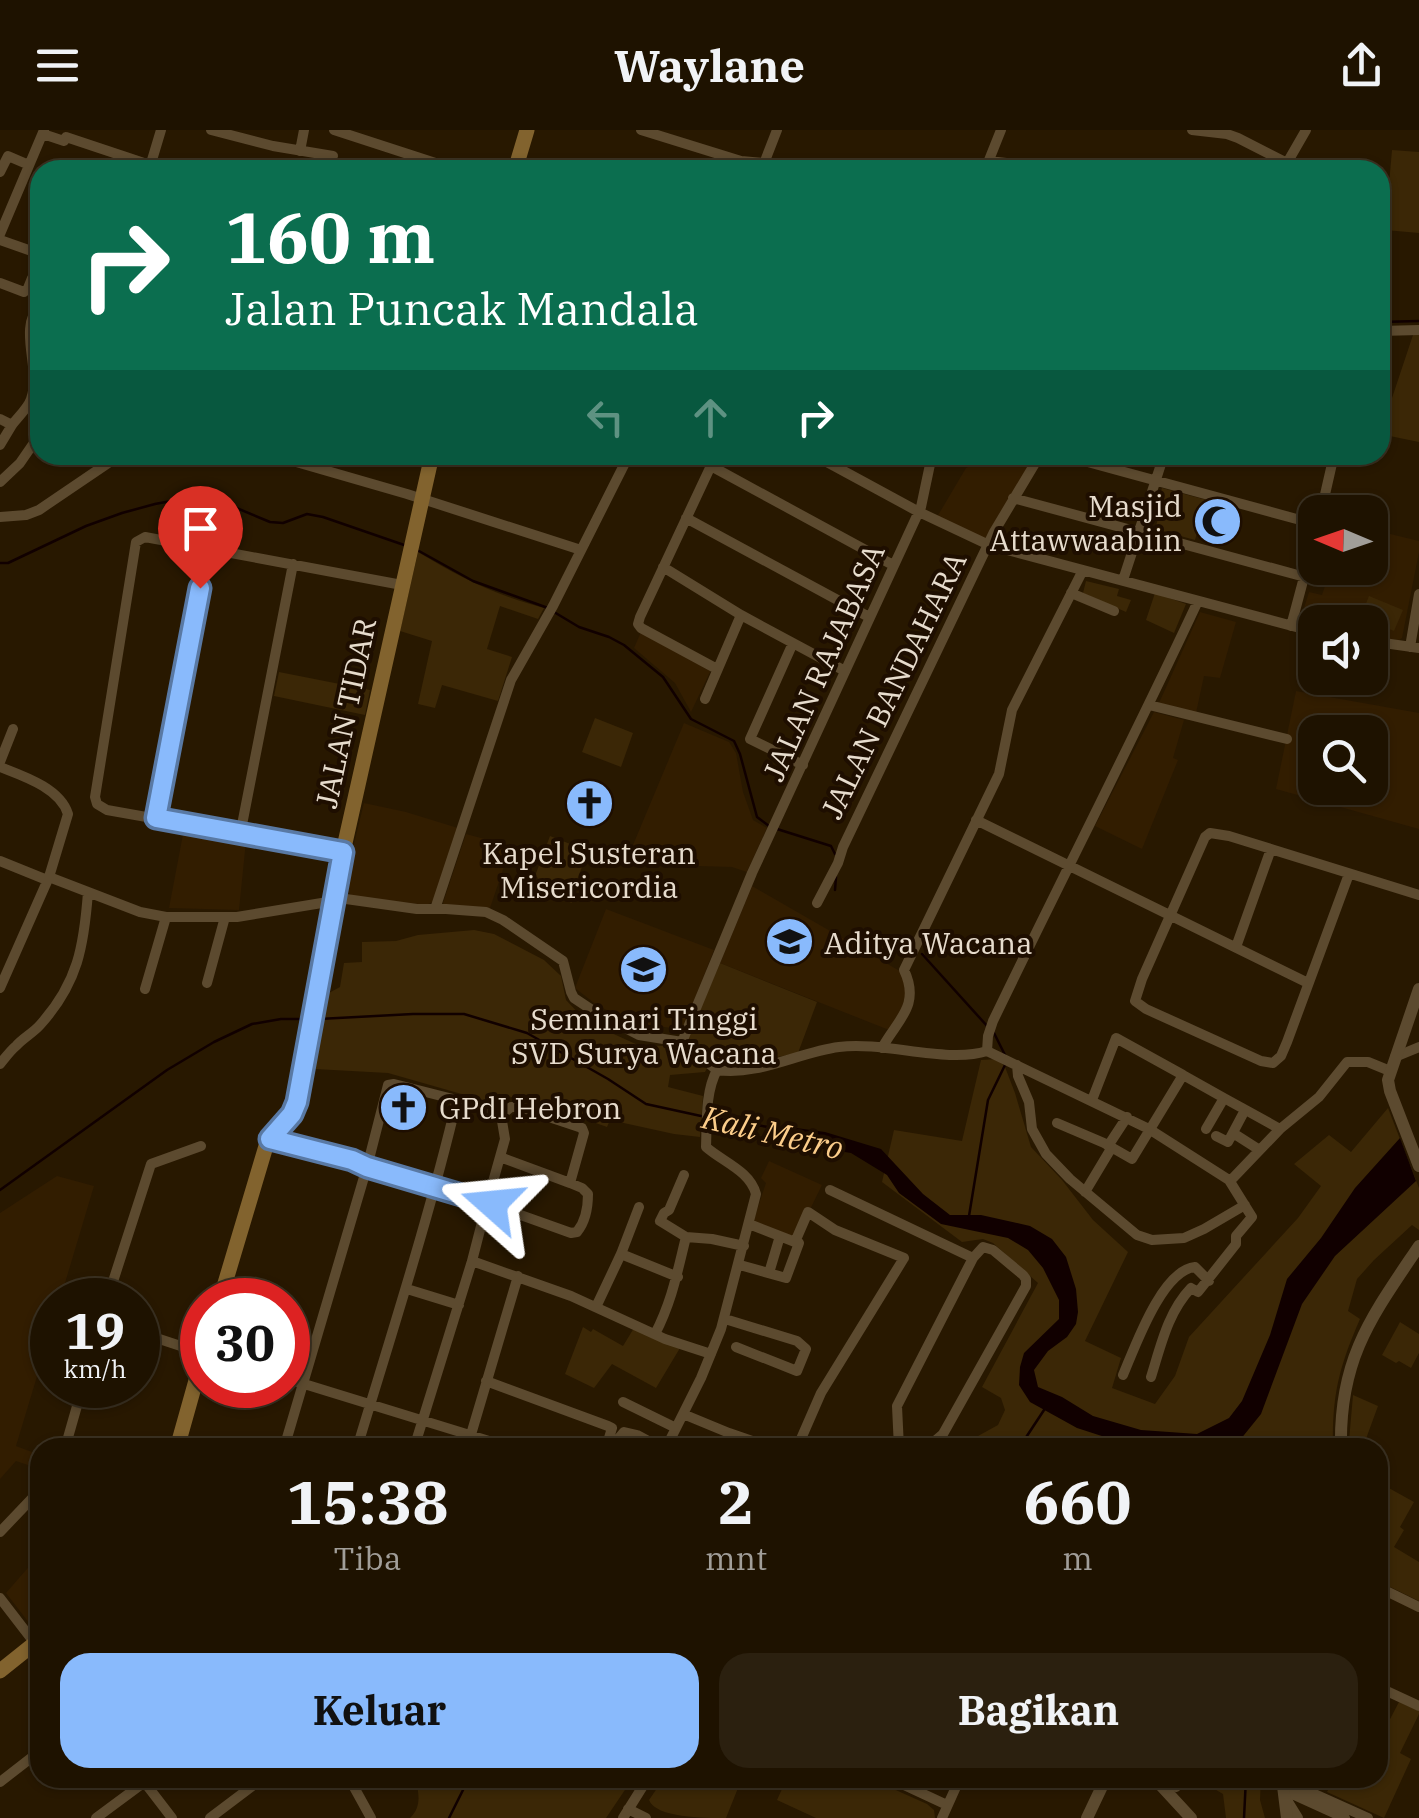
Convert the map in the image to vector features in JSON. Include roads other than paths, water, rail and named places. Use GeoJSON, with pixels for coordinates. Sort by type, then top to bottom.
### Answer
{"type":"FeatureCollection","features":[{"type":"Feature","properties":{"kind":"main road"},"geometry":{"type":"LineString","coordinates":[[518,160],[527,130]]}},
{"type":"Feature","properties":{"kind":"main road","name":"JALAN TIDAR"},"geometry":{"type":"LineString","coordinates":[[270,1139],[292,1114],[298,1096],[343,852],[430,465]]}},
{"type":"Feature","properties":{"kind":"main road"},"geometry":{"type":"LineString","coordinates":[[227,1278],[270,1139]]}},
{"type":"Feature","properties":{"kind":"main road"},"geometry":{"type":"LineString","coordinates":[[180,1438],[188,1408]]}},
{"type":"Feature","properties":{"kind":"main road"},"geometry":{"type":"LineString","coordinates":[[0,1670],[30,1649]]}},
{"type":"Feature","properties":{"kind":"street"},"geometry":{"type":"LineString","coordinates":[[152,160],[162,130]]}},
{"type":"Feature","properties":{"kind":"street"},"geometry":{"type":"LineString","coordinates":[[211,130],[333,156]]}},
{"type":"Feature","properties":{"kind":"street"},"geometry":{"type":"LineString","coordinates":[[300,151],[304,130]]}},
{"type":"Feature","properties":{"kind":"street"},"geometry":{"type":"LineString","coordinates":[[334,130],[427,160]]}},
{"type":"Feature","properties":{"kind":"street"},"geometry":{"type":"LineString","coordinates":[[642,130],[738,160]]}},
{"type":"Feature","properties":{"kind":"street"},"geometry":{"type":"LineString","coordinates":[[766,160],[777,130]]}},
{"type":"Feature","properties":{"kind":"street"},"geometry":{"type":"LineString","coordinates":[[990,160],[1002,130]]}},
{"type":"Feature","properties":{"kind":"street"},"geometry":{"type":"LineString","coordinates":[[1192,130],[1238,138],[1274,160]]}},
{"type":"Feature","properties":{"kind":"street"},"geometry":{"type":"LineString","coordinates":[[1289,160],[1306,130]]}},
{"type":"Feature","properties":{"kind":"street"},"geometry":{"type":"LineString","coordinates":[[31,160],[44,132],[128,160]]}},
{"type":"Feature","properties":{"kind":"street"},"geometry":{"type":"LineString","coordinates":[[0,172],[8,156],[29,165],[0,237],[30,250]]}},
{"type":"Feature","properties":{"kind":"street"},"geometry":{"type":"LineString","coordinates":[[0,283],[24,292],[30,283]]}},
{"type":"Feature","properties":{"kind":"street"},"geometry":{"type":"LineString","coordinates":[[1390,331],[1419,330]]}},
{"type":"Feature","properties":{"kind":"street"},"geometry":{"type":"LineString","coordinates":[[0,445],[30,403]]}},
{"type":"Feature","properties":{"kind":"street"},"geometry":{"type":"LineString","coordinates":[[0,420],[12,425]]}},
{"type":"Feature","properties":{"kind":"street"},"geometry":{"type":"LineString","coordinates":[[0,482],[30,449]]}},
{"type":"Feature","properties":{"kind":"street"},"geometry":{"type":"LineString","coordinates":[[0,517],[39,510],[105,465]]}},
{"type":"Feature","properties":{"kind":"street"},"geometry":{"type":"LineString","coordinates":[[306,465],[582,550]]}},
{"type":"Feature","properties":{"kind":"street"},"geometry":{"type":"LineString","coordinates":[[435,909],[511,680],[623,465]]}},
{"type":"Feature","properties":{"kind":"street"},"geometry":{"type":"LineString","coordinates":[[712,465],[638,624],[717,669]]}},
{"type":"Feature","properties":{"kind":"street"},"geometry":{"type":"LineString","coordinates":[[721,465],[893,565]]}},
{"type":"Feature","properties":{"kind":"street"},"geometry":{"type":"LineString","coordinates":[[832,465],[988,545],[1298,628]]}},
{"type":"Feature","properties":{"kind":"street","name":"JALAN RAJABASA"},"geometry":{"type":"LineString","coordinates":[[682,1042],[752,874],[919,512],[930,465]]}},
{"type":"Feature","properties":{"kind":"street","name":"JALAN BANDAHARA"},"geometry":{"type":"LineString","coordinates":[[817,903],[988,545],[1034,465]]}},
{"type":"Feature","properties":{"kind":"street"},"geometry":{"type":"LineString","coordinates":[[1098,465],[1298,519]]}},
{"type":"Feature","properties":{"kind":"street"},"geometry":{"type":"LineString","coordinates":[[1124,580],[1161,465]]}},
{"type":"Feature","properties":{"kind":"street"},"geometry":{"type":"LineString","coordinates":[[1325,495],[1332,465]]}},
{"type":"Feature","properties":{"kind":"street"},"geometry":{"type":"LineString","coordinates":[[1013,498],[1298,574]]}},
{"type":"Feature","properties":{"kind":"street"},"geometry":{"type":"LineString","coordinates":[[686,518],[870,617]]}},
{"type":"Feature","properties":{"kind":"street"},"geometry":{"type":"LineString","coordinates":[[343,852],[102,808],[98,804],[95,797],[135,546],[144,537],[402,585]]}},
{"type":"Feature","properties":{"kind":"street"},"geometry":{"type":"LineString","coordinates":[[156,818],[207,549]]}},
{"type":"Feature","properties":{"kind":"street"},"geometry":{"type":"LineString","coordinates":[[240,835],[293,564]]}},
{"type":"Feature","properties":{"kind":"street"},"geometry":{"type":"LineString","coordinates":[[663,567],[845,671]]}},
{"type":"Feature","properties":{"kind":"street"},"geometry":{"type":"LineString","coordinates":[[882,1048],[907,1010],[911,994],[904,970],[1000,774],[1012,710],[1083,570]]}},
{"type":"Feature","properties":{"kind":"street"},"geometry":{"type":"LineString","coordinates":[[1291,626],[1302,585]]}},
{"type":"Feature","properties":{"kind":"street"},"geometry":{"type":"LineString","coordinates":[[1071,593],[1114,612]]}},
{"type":"Feature","properties":{"kind":"street"},"geometry":{"type":"LineString","coordinates":[[1388,643],[1414,647],[1419,594]]}},
{"type":"Feature","properties":{"kind":"street"},"geometry":{"type":"LineString","coordinates":[[988,1051],[991,1027],[1198,600]]}},
{"type":"Feature","properties":{"kind":"street"},"geometry":{"type":"LineString","coordinates":[[705,700],[741,615]]}},
{"type":"Feature","properties":{"kind":"street"},"geometry":{"type":"LineString","coordinates":[[794,642],[750,739],[802,765]]}},
{"type":"Feature","properties":{"kind":"street"},"geometry":{"type":"LineString","coordinates":[[1149,705],[1286,739]]}},
{"type":"Feature","properties":{"kind":"street"},"geometry":{"type":"LineString","coordinates":[[0,988],[48,879],[68,809],[36,782],[0,764],[12,728]]}},
{"type":"Feature","properties":{"kind":"street"},"geometry":{"type":"LineString","coordinates":[[976,820],[1308,983]]}},
{"type":"Feature","properties":{"kind":"street"},"geometry":{"type":"LineString","coordinates":[[1349,874],[1282,1056],[1273,1063],[1261,1062],[1135,1001],[1169,916],[1210,833],[1272,849],[1419,895]]}},
{"type":"Feature","properties":{"kind":"street"},"geometry":{"type":"LineString","coordinates":[[1236,947],[1272,849]]}},
{"type":"Feature","properties":{"kind":"street"},"geometry":{"type":"LineString","coordinates":[[0,862],[140,912],[166,917],[225,918],[335,900],[486,912],[563,961],[574,998],[639,1035],[682,1042],[717,1070],[747,1070],[842,1046],[937,1054],[988,1051],[1149,1129],[1229,1180],[1252,1217],[1209,1281],[1198,1292],[1192,1288],[1180,1299],[1151,1377]]}},
{"type":"Feature","properties":{"kind":"street"},"geometry":{"type":"LineString","coordinates":[[0,1064],[45,1019],[72,979],[84,939],[88,892]]}},
{"type":"Feature","properties":{"kind":"street"},"geometry":{"type":"LineString","coordinates":[[145,989],[166,917]]}},
{"type":"Feature","properties":{"kind":"street"},"geometry":{"type":"LineString","coordinates":[[208,983],[225,918]]}},
{"type":"Feature","properties":{"kind":"street"},"geometry":{"type":"LineString","coordinates":[[1419,988],[1392,1064],[1390,1091],[1419,1166]]}},
{"type":"Feature","properties":{"kind":"street"},"geometry":{"type":"LineString","coordinates":[[1092,1100],[1116,1038],[1280,1128]]}},
{"type":"Feature","properties":{"kind":"street"},"geometry":{"type":"LineString","coordinates":[[1229,1180],[1280,1128],[1319,1097],[1347,1062],[1392,1064],[1419,1047]]}},
{"type":"Feature","properties":{"kind":"street"},"geometry":{"type":"LineString","coordinates":[[1009,1061],[1029,1102],[1032,1129],[1039,1144],[1053,1163],[1136,1235],[1152,1240],[1184,1238],[1245,1204]]}},
{"type":"Feature","properties":{"kind":"street"},"geometry":{"type":"LineString","coordinates":[[670,1438],[718,1339],[756,1194],[755,1187],[738,1169],[709,1150],[706,1141],[717,1070]]}},
{"type":"Feature","properties":{"kind":"street"},"geometry":{"type":"LineString","coordinates":[[1057,1123],[1132,1159],[1182,1076]]}},
{"type":"Feature","properties":{"kind":"street"},"geometry":{"type":"LineString","coordinates":[[310,1363],[388,1085],[457,1100],[501,1115]]}},
{"type":"Feature","properties":{"kind":"street"},"geometry":{"type":"LineString","coordinates":[[1206,1128],[1224,1098]]}},
{"type":"Feature","properties":{"kind":"street"},"geometry":{"type":"LineString","coordinates":[[360,1438],[407,1289],[457,1100]]}},
{"type":"Feature","properties":{"kind":"street"},"geometry":{"type":"LineString","coordinates":[[501,1115],[511,1107],[520,1107],[582,1128],[570,1183]]}},
{"type":"Feature","properties":{"kind":"street"},"geometry":{"type":"LineString","coordinates":[[1216,1136],[1228,1142],[1245,1110]]}},
{"type":"Feature","properties":{"kind":"street"},"geometry":{"type":"LineString","coordinates":[[417,1438],[505,1138],[501,1115]]}},
{"type":"Feature","properties":{"kind":"street"},"geometry":{"type":"LineString","coordinates":[[1085,1192],[1127,1117]]}},
{"type":"Feature","properties":{"kind":"street"},"geometry":{"type":"LineString","coordinates":[[1233,1133],[1258,1150]]}},
{"type":"Feature","properties":{"kind":"street"},"geometry":{"type":"LineString","coordinates":[[270,1139],[352,1160],[578,1232],[584,1222],[588,1194],[582,1188],[500,1157]]}},
{"type":"Feature","properties":{"kind":"street"},"geometry":{"type":"LineString","coordinates":[[114,1278],[151,1164],[202,1146]]}},
{"type":"Feature","properties":{"kind":"street"},"geometry":{"type":"LineString","coordinates":[[684,1175],[660,1222],[688,1237],[744,1246]]}},
{"type":"Feature","properties":{"kind":"street"},"geometry":{"type":"LineString","coordinates":[[830,1190],[973,1258]]}},
{"type":"Feature","properties":{"kind":"street"},"geometry":{"type":"LineString","coordinates":[[596,1307],[639,1207]]}},
{"type":"Feature","properties":{"kind":"street"},"geometry":{"type":"LineString","coordinates":[[740,1264],[786,1278],[808,1212],[835,1230],[904,1258],[821,1393],[801,1438]]}},
{"type":"Feature","properties":{"kind":"street"},"geometry":{"type":"LineString","coordinates":[[749,1224],[796,1242]]}},
{"type":"Feature","properties":{"kind":"street"},"geometry":{"type":"LineString","coordinates":[[770,1273],[780,1236]]}},
{"type":"Feature","properties":{"kind":"street"},"geometry":{"type":"LineString","coordinates":[[654,1334],[668,1308],[688,1237]]}},
{"type":"Feature","properties":{"kind":"street"},"geometry":{"type":"LineString","coordinates":[[1341,1438],[1342,1400],[1367,1324],[1414,1266],[1419,1246]]}},
{"type":"Feature","properties":{"kind":"street"},"geometry":{"type":"LineString","coordinates":[[898,1438],[897,1406],[973,1258],[983,1247],[991,1249],[1024,1276],[1026,1286],[938,1438]]}},
{"type":"Feature","properties":{"kind":"street"},"geometry":{"type":"LineString","coordinates":[[622,1254],[678,1277]]}},
{"type":"Feature","properties":{"kind":"street"},"geometry":{"type":"LineString","coordinates":[[472,1260],[711,1354]]}},
{"type":"Feature","properties":{"kind":"street"},"geometry":{"type":"LineString","coordinates":[[1123,1374],[1150,1312],[1179,1273],[1195,1267],[1209,1281]]}},
{"type":"Feature","properties":{"kind":"street"},"geometry":{"type":"LineString","coordinates":[[470,1438],[518,1276]]}},
{"type":"Feature","properties":{"kind":"street"},"geometry":{"type":"LineString","coordinates":[[407,1289],[458,1304]]}},
{"type":"Feature","properties":{"kind":"street"},"geometry":{"type":"LineString","coordinates":[[725,1319],[797,1341],[806,1349],[798,1371],[736,1347]]}},
{"type":"Feature","properties":{"kind":"street"},"geometry":{"type":"LineString","coordinates":[[486,1381],[608,1426],[612,1432],[610,1438]]}},
{"type":"Feature","properties":{"kind":"street"},"geometry":{"type":"LineString","coordinates":[[310,1386],[483,1438]]}},
{"type":"Feature","properties":{"kind":"street"},"geometry":{"type":"LineString","coordinates":[[622,1402],[676,1428]]}},
{"type":"Feature","properties":{"kind":"street"},"geometry":{"type":"LineString","coordinates":[[68,1438],[76,1408]]}},
{"type":"Feature","properties":{"kind":"street"},"geometry":{"type":"LineString","coordinates":[[287,1438],[296,1408]]}},
{"type":"Feature","properties":{"kind":"street"},"geometry":{"type":"LineString","coordinates":[[683,1414],[743,1438]]}},
{"type":"Feature","properties":{"kind":"street"},"geometry":{"type":"LineString","coordinates":[[619,1438],[624,1432],[643,1438]]}},
{"type":"Feature","properties":{"kind":"street"},"geometry":{"type":"LineString","coordinates":[[0,1532],[30,1500]]}},
{"type":"Feature","properties":{"kind":"street"},"geometry":{"type":"LineString","coordinates":[[1388,1592],[1419,1607]]}},
{"type":"Feature","properties":{"kind":"street"},"geometry":{"type":"LineString","coordinates":[[0,1598],[30,1634]]}},
{"type":"Feature","properties":{"kind":"street"},"geometry":{"type":"LineString","coordinates":[[1388,1692],[1419,1706]]}},
{"type":"Feature","properties":{"kind":"street"},"geometry":{"type":"LineString","coordinates":[[0,1782],[30,1759]]}},
{"type":"Feature","properties":{"kind":"street"},"geometry":{"type":"LineString","coordinates":[[96,1818],[134,1788]]}},
{"type":"Feature","properties":{"kind":"street"},"geometry":{"type":"LineString","coordinates":[[151,1788],[172,1818]]}},
{"type":"Feature","properties":{"kind":"street"},"geometry":{"type":"LineString","coordinates":[[210,1818],[250,1788]]}},
{"type":"Feature","properties":{"kind":"street"},"geometry":{"type":"LineString","coordinates":[[354,1788],[371,1818]]}},
{"type":"Feature","properties":{"kind":"street"},"geometry":{"type":"LineString","coordinates":[[642,1788],[625,1814],[646,1818]]}},
{"type":"Feature","properties":{"kind":"street"},"geometry":{"type":"LineString","coordinates":[[910,1788],[947,1806]]}},
{"type":"Feature","properties":{"kind":"street"},"geometry":{"type":"LineString","coordinates":[[942,1818],[955,1788]]}},
{"type":"Feature","properties":{"kind":"street"},"geometry":{"type":"LineString","coordinates":[[1087,1818],[1101,1788]]}},
{"type":"Feature","properties":{"kind":"street"},"geometry":{"type":"LineString","coordinates":[[1163,1788],[1191,1818]]}},
{"type":"Feature","properties":{"kind":"street"},"geometry":{"type":"LineString","coordinates":[[1289,1798],[1344,1818]]}},
{"type":"Feature","properties":{"kind":"street"},"geometry":{"type":"LineString","coordinates":[[1289,1798],[1368,1818]]}},
{"type":"Feature","properties":{"kind":"waterway"},"geometry":{"type":"LineString","coordinates":[[1390,322],[1419,321]]}},
{"type":"Feature","properties":{"kind":"waterway"},"geometry":{"type":"LineString","coordinates":[[0,563],[8,563],[122,513],[198,496],[270,522],[283,523],[307,514],[323,517],[407,546]]}},
{"type":"Feature","properties":{"kind":"waterway"},"geometry":{"type":"LineString","coordinates":[[419,551],[473,581],[548,608]]}},
{"type":"Feature","properties":{"kind":"waterway"},"geometry":{"type":"LineString","coordinates":[[554,612],[624,645],[663,677],[691,719],[734,741],[757,817],[769,826]]}},
{"type":"Feature","properties":{"kind":"waterway"},"geometry":{"type":"LineString","coordinates":[[777,829],[831,846],[835,854]]}},
{"type":"Feature","properties":{"kind":"waterway"},"geometry":{"type":"LineString","coordinates":[[835,890],[836,877]]}},
{"type":"Feature","properties":{"kind":"waterway"},"geometry":{"type":"LineString","coordinates":[[922,954],[988,1027]]}},
{"type":"Feature","properties":{"kind":"waterway","name":"Kali Metro"},"geometry":{"type":"LineString","coordinates":[[319,1019],[464,1014],[527,1033],[646,1104],[701,1116]]}},
{"type":"Feature","properties":{"kind":"waterway","name":"Kali Metro"},"geometry":{"type":"LineString","coordinates":[[0,1190],[167,1070],[214,1042],[252,1024],[306,1019]]}},
{"type":"Feature","properties":{"kind":"waterway"},"geometry":{"type":"LineString","coordinates":[[994,1033],[1006,1057]]}},
{"type":"Feature","properties":{"kind":"waterway"},"geometry":{"type":"LineString","coordinates":[[969,1216],[988,1100],[1005,1065]]}},
{"type":"Feature","properties":{"kind":"waterway","name":"Kali Metro"},"geometry":{"type":"LineString","coordinates":[[709,1117],[780,1129]]}},
{"type":"Feature","properties":{"kind":"waterway"},"geometry":{"type":"LineString","coordinates":[[1026,1438],[1046,1407]]}},
{"type":"Feature","properties":{"kind":"waterway"},"geometry":{"type":"LineString","coordinates":[[449,1818],[464,1788]]}},
{"type":"Feature","properties":{"kind":"waterway"},"geometry":{"type":"LineString","coordinates":[[1244,1818],[1246,1788]]}},
{"type":"Feature","properties":{"kind":"place","name":"Masjid Attawwaabiin"},"geometry":{"type":"Point","coordinates":[1217,522]}},
{"type":"Feature","properties":{"kind":"place","name":"Kapel Susteran Misericordia"},"geometry":{"type":"Point","coordinates":[589,803]}},
{"type":"Feature","properties":{"kind":"place","name":"Aditya Wacana"},"geometry":{"type":"Point","coordinates":[789,942]}},
{"type":"Feature","properties":{"kind":"place","name":"Seminari Tinggi SVD Surya Wacana"},"geometry":{"type":"Point","coordinates":[644,969]}},
{"type":"Feature","properties":{"kind":"place","name":"GPdI Hebron"},"geometry":{"type":"Point","coordinates":[404,1107]}}]}
